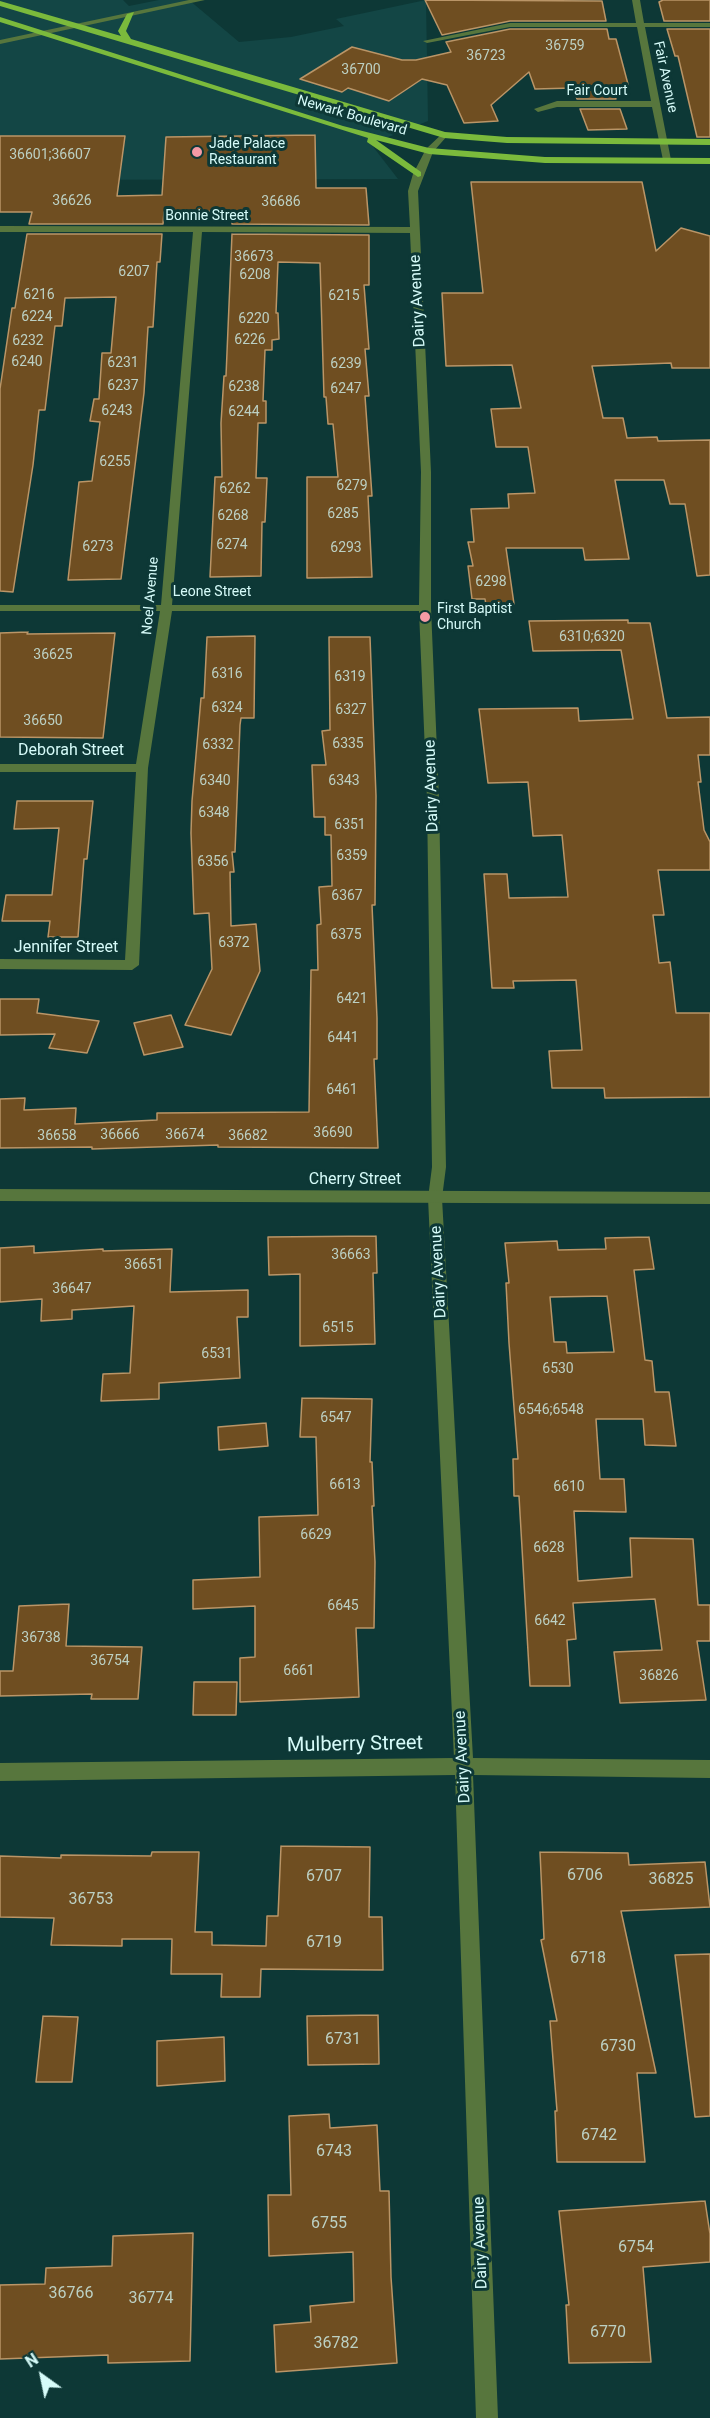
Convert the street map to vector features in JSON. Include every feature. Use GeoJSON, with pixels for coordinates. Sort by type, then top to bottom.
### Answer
{"type":"FeatureCollection","features":[{"type":"Feature","properties":{"kind":"main road","name":"Newark Boulevard"},"geometry":{"type":"LineString","coordinates":[[0,3],[444,135],[507,140],[710,142]]}},
{"type":"Feature","properties":{"kind":"main road"},"geometry":{"type":"LineString","coordinates":[[128,42],[122,31],[131,14]]}},
{"type":"Feature","properties":{"kind":"main road","name":"Newark Boulevard"},"geometry":{"type":"LineString","coordinates":[[0,19],[357,132],[429,152],[544,160],[710,161]]}},
{"type":"Feature","properties":{"kind":"main road"},"geometry":{"type":"LineString","coordinates":[[357,132],[418,174]]}},
{"type":"Feature","properties":{"kind":"street"},"geometry":{"type":"LineString","coordinates":[[0,42],[201,0]]}},
{"type":"Feature","properties":{"kind":"street","name":"Fair Avenue"},"geometry":{"type":"LineString","coordinates":[[636,0],[667,160]]}},
{"type":"Feature","properties":{"kind":"street"},"geometry":{"type":"LineString","coordinates":[[427,41],[510,25],[710,25]]}},
{"type":"Feature","properties":{"kind":"street","name":"Fair Court"},"geometry":{"type":"LineString","coordinates":[[538,109],[557,104],[657,104]]}},
{"type":"Feature","properties":{"kind":"street","name":"Dairy Avenue"},"geometry":{"type":"LineString","coordinates":[[444,135],[429,152],[413,190],[426,472],[425,608],[433,799],[440,1167],[435,1198],[464,1766],[487,2418]]}},
{"type":"Feature","properties":{"kind":"street","name":"Bonnie Street"},"geometry":{"type":"LineString","coordinates":[[0,229],[414,230]]}},
{"type":"Feature","properties":{"kind":"street","name":"Noel Avenue"},"geometry":{"type":"LineString","coordinates":[[132,965],[142,768],[165,607],[198,229]]}},
{"type":"Feature","properties":{"kind":"street","name":"Leone Street"},"geometry":{"type":"LineString","coordinates":[[0,608],[425,608]]}},
{"type":"Feature","properties":{"kind":"street","name":"Deborah Street"},"geometry":{"type":"LineString","coordinates":[[0,768],[142,768]]}},
{"type":"Feature","properties":{"kind":"street","name":"Jennifer Street"},"geometry":{"type":"LineString","coordinates":[[0,964],[132,965]]}},
{"type":"Feature","properties":{"kind":"street","name":"Cherry Street"},"geometry":{"type":"LineString","coordinates":[[0,1196],[710,1198]]}},
{"type":"Feature","properties":{"kind":"street","name":"Mulberry Street"},"geometry":{"type":"LineString","coordinates":[[0,1772],[464,1766],[710,1769]]}},
{"type":"Feature","properties":{"kind":"shaded area"},"geometry":{"type":"Polygon","coordinates":[[[0,0],[123,0],[129,6],[159,0],[189,0],[239,42],[291,37],[344,26],[336,19],[426,0],[428,121],[371,144],[398,179],[0,180],[0,0]]]}},
{"type":"Feature","properties":{"kind":"building"},"geometry":{"type":"Polygon","coordinates":[[[425,0],[602,1],[606,21],[510,21],[442,35],[425,0]]]}},
{"type":"Feature","properties":{"kind":"building"},"geometry":{"type":"Polygon","coordinates":[[[663,0],[710,0],[710,21],[664,21],[659,2],[663,0]]]}},
{"type":"Feature","properties":{"kind":"building"},"geometry":{"type":"Polygon","coordinates":[[[510,29],[607,29],[609,39],[616,39],[629,88],[612,88],[616,99],[577,99],[573,88],[535,89],[529,72],[491,105],[498,121],[464,123],[447,85],[422,79],[389,101],[348,88],[342,92],[300,79],[352,47],[402,60],[416,60],[451,52],[446,42],[510,29]]]}},
{"type":"Feature","properties":{"kind":"building"},"geometry":{"type":"Polygon","coordinates":[[[667,29],[710,29],[710,137],[697,137],[678,56],[675,56],[667,29]]]}},
{"type":"Feature","properties":{"kind":"building"},"geometry":{"type":"Polygon","coordinates":[[[580,109],[620,109],[627,129],[588,130],[580,109]]]}},
{"type":"Feature","properties":{"kind":"building"},"geometry":{"type":"Polygon","coordinates":[[[315,135],[316,188],[366,188],[369,225],[232,224],[232,211],[164,212],[163,224],[29,224],[32,212],[0,212],[0,136],[125,136],[117,196],[162,195],[166,137],[315,135]]]}},
{"type":"Feature","properties":{"kind":"building"},"geometry":{"type":"Polygon","coordinates":[[[471,182],[642,182],[656,251],[681,228],[710,236],[710,368],[672,368],[671,363],[592,366],[603,418],[623,418],[627,438],[657,437],[658,441],[710,440],[710,575],[697,576],[685,504],[670,504],[664,480],[615,480],[629,559],[585,560],[583,548],[506,548],[514,604],[486,605],[485,599],[472,599],[468,566],[473,566],[468,542],[474,542],[471,509],[509,508],[508,494],[535,493],[528,447],[496,447],[491,409],[521,408],[512,365],[446,366],[442,293],[483,293],[471,182]]]}},
{"type":"Feature","properties":{"kind":"building"},"geometry":{"type":"Polygon","coordinates":[[[27,234],[162,234],[160,262],[157,262],[153,327],[148,327],[144,393],[121,579],[68,580],[79,482],[92,481],[100,422],[90,421],[94,399],[99,399],[102,353],[111,353],[116,297],[65,298],[62,326],[55,326],[45,410],[39,410],[33,465],[13,592],[0,591],[0,389],[12,308],[15,308],[27,234]]]}},
{"type":"Feature","properties":{"kind":"building"},"geometry":{"type":"Polygon","coordinates":[[[232,234],[369,235],[369,285],[364,285],[369,349],[365,349],[369,396],[365,396],[372,496],[368,496],[372,577],[307,578],[307,477],[338,477],[333,424],[328,424],[326,397],[324,397],[320,263],[278,262],[276,313],[278,313],[279,339],[272,340],[272,350],[265,350],[263,401],[266,401],[266,423],[258,423],[256,478],[267,478],[265,522],[262,522],[261,576],[210,577],[215,477],[222,477],[221,423],[224,376],[226,376],[232,234]]]}},
{"type":"Feature","properties":{"kind":"building"},"geometry":{"type":"Polygon","coordinates":[[[628,620],[628,623],[650,623],[667,718],[710,717],[710,755],[698,755],[701,782],[698,782],[704,830],[710,842],[710,870],[658,870],[664,915],[653,915],[659,963],[670,962],[676,1013],[710,1013],[710,1097],[605,1098],[604,1088],[552,1088],[549,1051],[582,1050],[576,980],[513,981],[514,988],[492,988],[484,874],[507,874],[509,898],[568,897],[562,835],[533,836],[528,782],[488,783],[479,709],[578,708],[579,721],[633,719],[621,650],[533,651],[529,621],[628,620]]]}},
{"type":"Feature","properties":{"kind":"building"},"geometry":{"type":"Polygon","coordinates":[[[28,632],[27,634],[115,633],[103,738],[0,737],[0,633],[28,632]]]}},
{"type":"Feature","properties":{"kind":"building"},"geometry":{"type":"Polygon","coordinates":[[[255,636],[254,718],[241,718],[235,852],[232,852],[234,872],[230,872],[231,926],[256,924],[260,971],[231,1035],[185,1025],[212,969],[209,913],[194,914],[192,801],[201,698],[204,698],[207,637],[255,636]]]}},
{"type":"Feature","properties":{"kind":"building"},"geometry":{"type":"Polygon","coordinates":[[[329,637],[370,637],[376,796],[375,905],[372,905],[377,1018],[377,1059],[374,1059],[378,1148],[218,1147],[218,1145],[92,1149],[92,1147],[0,1148],[0,1099],[25,1098],[24,1110],[76,1108],[75,1124],[157,1120],[157,1113],[309,1112],[311,970],[318,970],[317,925],[321,924],[319,887],[332,886],[331,835],[325,835],[325,817],[314,817],[312,765],[326,765],[322,731],[330,730],[329,637]]]}},
{"type":"Feature","properties":{"kind":"building"},"geometry":{"type":"Polygon","coordinates":[[[17,801],[93,801],[87,859],[84,859],[78,937],[48,937],[50,921],[2,921],[6,895],[52,895],[59,828],[14,829],[17,801]]]}},
{"type":"Feature","properties":{"kind":"building"},"geometry":{"type":"Polygon","coordinates":[[[0,999],[39,999],[37,1013],[99,1021],[87,1053],[49,1048],[55,1034],[0,1035],[0,999]]]}},
{"type":"Feature","properties":{"kind":"building"},"geometry":{"type":"Polygon","coordinates":[[[171,1015],[183,1047],[144,1055],[134,1023],[171,1015]]]}},
{"type":"Feature","properties":{"kind":"building"},"geometry":{"type":"Polygon","coordinates":[[[376,1236],[377,1273],[373,1273],[375,1344],[300,1346],[300,1274],[269,1275],[268,1237],[376,1236]]]}},
{"type":"Feature","properties":{"kind":"building"},"geometry":{"type":"Polygon","coordinates":[[[649,1237],[654,1269],[634,1270],[645,1360],[652,1361],[655,1392],[669,1392],[676,1446],[645,1445],[643,1419],[596,1419],[600,1479],[624,1479],[626,1512],[574,1511],[578,1581],[632,1577],[630,1538],[693,1539],[698,1605],[710,1605],[710,1641],[697,1641],[706,1700],[620,1703],[614,1652],[662,1650],[655,1599],[573,1603],[576,1639],[567,1640],[570,1686],[530,1686],[519,1496],[514,1496],[513,1459],[518,1459],[509,1343],[506,1283],[509,1283],[505,1243],[557,1241],[558,1250],[606,1249],[605,1238],[649,1237]],[[607,1296],[550,1297],[554,1342],[566,1342],[567,1353],[614,1352],[607,1296]]]}},
{"type":"Feature","properties":{"kind":"building"},"geometry":{"type":"Polygon","coordinates":[[[34,1246],[34,1253],[103,1249],[103,1251],[172,1249],[170,1292],[248,1290],[248,1317],[237,1317],[240,1378],[159,1383],[159,1399],[101,1401],[103,1374],[130,1373],[134,1306],[72,1310],[72,1319],[41,1321],[42,1299],[0,1302],[0,1248],[34,1246]]]}},
{"type":"Feature","properties":{"kind":"building"},"geometry":{"type":"Polygon","coordinates":[[[302,1398],[372,1399],[370,1462],[372,1462],[374,1506],[372,1506],[375,1562],[374,1628],[356,1628],[359,1697],[240,1702],[240,1658],[255,1657],[255,1606],[193,1609],[193,1580],[260,1577],[259,1517],[318,1515],[316,1437],[300,1437],[302,1398]]]}},
{"type":"Feature","properties":{"kind":"building"},"geometry":{"type":"Polygon","coordinates":[[[266,1423],[268,1446],[219,1450],[218,1427],[266,1423]]]}},
{"type":"Feature","properties":{"kind":"building"},"geometry":{"type":"Polygon","coordinates":[[[69,1604],[66,1646],[142,1647],[138,1699],[91,1699],[92,1694],[0,1696],[0,1671],[13,1671],[19,1606],[69,1604]]]}},
{"type":"Feature","properties":{"kind":"building"},"geometry":{"type":"Polygon","coordinates":[[[194,1682],[237,1682],[236,1715],[193,1715],[194,1682]]]}},
{"type":"Feature","properties":{"kind":"building"},"geometry":{"type":"Polygon","coordinates":[[[281,1846],[370,1847],[369,1917],[382,1917],[383,1970],[261,1969],[260,1997],[221,1997],[222,1974],[171,1974],[172,1939],[122,1939],[122,1946],[51,1945],[54,1918],[0,1917],[0,1856],[61,1858],[61,1855],[151,1856],[152,1852],[199,1852],[195,1932],[212,1932],[212,1945],[266,1946],[267,1916],[278,1916],[281,1846]]]}},
{"type":"Feature","properties":{"kind":"building"},"geometry":{"type":"Polygon","coordinates":[[[540,1852],[628,1853],[629,1865],[705,1862],[710,1907],[621,1911],[656,2073],[637,2073],[645,2162],[557,2162],[555,2111],[557,2111],[550,2021],[557,2021],[541,1940],[544,1939],[540,1852]]]}},
{"type":"Feature","properties":{"kind":"building"},"geometry":{"type":"Polygon","coordinates":[[[710,1954],[710,2116],[695,2117],[675,1955],[710,1954]]]}},
{"type":"Feature","properties":{"kind":"building"},"geometry":{"type":"Polygon","coordinates":[[[378,2015],[379,2064],[308,2065],[307,2016],[378,2015]]]}},
{"type":"Feature","properties":{"kind":"building"},"geometry":{"type":"Polygon","coordinates":[[[43,2016],[78,2017],[72,2082],[36,2082],[43,2016]]]}},
{"type":"Feature","properties":{"kind":"building"},"geometry":{"type":"Polygon","coordinates":[[[224,2037],[225,2081],[157,2086],[157,2041],[224,2037]]]}},
{"type":"Feature","properties":{"kind":"building"},"geometry":{"type":"Polygon","coordinates":[[[329,2114],[330,2128],[377,2125],[380,2191],[389,2191],[391,2277],[397,2363],[276,2372],[274,2325],[311,2322],[310,2306],[354,2302],[353,2252],[269,2256],[268,2195],[291,2195],[289,2116],[329,2114]]]}},
{"type":"Feature","properties":{"kind":"building"},"geometry":{"type":"Polygon","coordinates":[[[705,2201],[710,2234],[710,2262],[643,2267],[651,2362],[569,2363],[566,2305],[569,2305],[559,2211],[705,2201]]]}},
{"type":"Feature","properties":{"kind":"building"},"geometry":{"type":"Polygon","coordinates":[[[193,2233],[190,2361],[108,2363],[108,2355],[0,2359],[0,2285],[45,2284],[46,2268],[112,2266],[113,2236],[193,2233]]]}},
{"type":"Feature","properties":{"kind":"place","name":"Jade Palace Restaurant"},"geometry":{"type":"Point","coordinates":[197,152]}},
{"type":"Feature","properties":{"kind":"place","name":"First Baptist Church"},"geometry":{"type":"Point","coordinates":[425,617]}}]}
